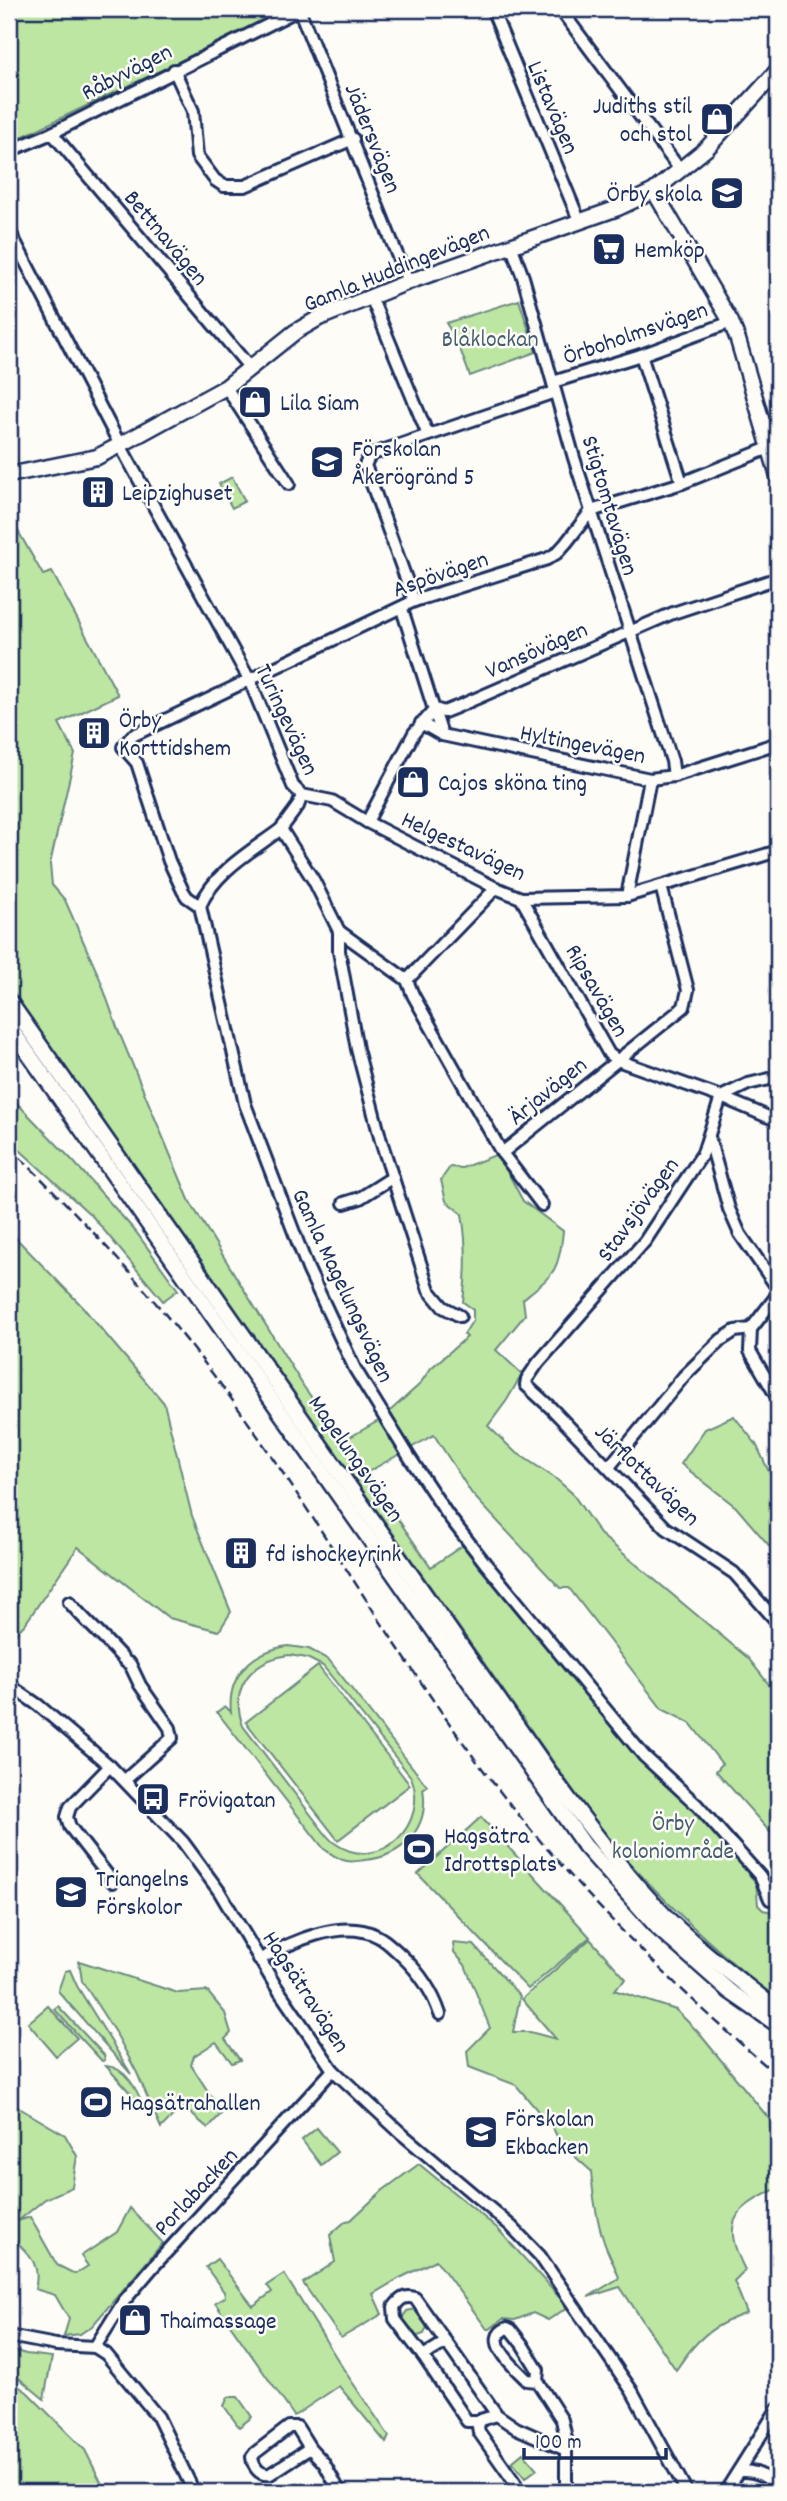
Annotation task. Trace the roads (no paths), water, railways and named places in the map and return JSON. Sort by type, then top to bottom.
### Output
[{"type":"main road","name":"Gamla Huddingevägen","points":[[9,475],[97,457],[226,387],[295,332],[319,317],[408,282],[618,208],[654,191],[707,148],[778,70]]},
{"type":"main road","points":[[654,191],[731,322],[778,476]]},
{"type":"main road","name":"Magelungsvägen","points":[[9,1001],[602,1844],[669,1919],[778,2010]]},
{"type":"main road","name":"Magelungsvägen","points":[[9,1026],[584,1846],[659,1930],[729,1991],[778,2025]]},
{"type":"street","name":"Råbyvägen","points":[[9,151],[52,133],[299,9]]},
{"type":"street","name":"Jädersvägen","points":[[299,9],[408,282]]},
{"type":"street","name":"Listavägen","points":[[492,9],[579,220]]},
{"type":"street","points":[[559,9],[681,171]]},
{"type":"street","points":[[174,70],[193,111],[197,156],[215,180],[224,186],[245,186],[353,139]]},
{"type":"street","name":"Bettnavägen","points":[[52,133],[250,368]]},
{"type":"street","name":"Turingevägen","points":[[9,230],[120,445],[250,681],[293,786],[302,795],[298,806],[281,829],[220,876],[205,893],[200,906]]},
{"type":"street","name":"Stigtomtavägen","points":[[511,245],[523,277],[591,511],[672,761],[674,776]]},
{"type":"street","points":[[371,297],[428,435]]},
{"type":"street","name":"Örboholmsvägen","points":[[415,601],[365,465],[370,455],[731,322]]},
{"type":"street","points":[[641,355],[682,483]]},
{"type":"street","points":[[226,387],[289,484]]},
{"type":"street","points":[[764,427],[778,421]]},
{"type":"street","points":[[591,511],[682,483],[769,448]]},
{"type":"street","name":"Aspövägen","points":[[123,747],[132,736],[415,601],[547,559],[566,543],[591,511]]},
{"type":"street","name":"Vansövägen","points":[[436,709],[444,712],[673,613],[778,578]]},
{"type":"street","points":[[402,609],[436,709],[442,735]]},
{"type":"street","points":[[367,822],[421,723],[436,709]]},
{"type":"street","name":"Hyltingevägen","points":[[421,723],[442,735],[650,779],[674,776],[778,743]]},
{"type":"street","name":"Gamla Magelungsvägen","points":[[123,747],[137,763],[169,861],[183,891],[200,906],[245,1104],[308,1269],[355,1369],[447,1514],[485,1563],[644,1756],[697,1805],[760,1876],[770,1899]]},
{"type":"street","points":[[627,896],[650,779]]},
{"type":"street","name":"Helgestavägen","points":[[302,795],[332,801],[367,822],[521,898],[627,896],[778,851]]},
{"type":"street","points":[[281,829],[314,881],[339,931],[339,951],[357,1049],[393,1177],[429,1290],[443,1307],[460,1316]]},
{"type":"street","name":"Ärjavägen","points":[[502,1153],[684,1007],[688,990],[661,886]]},
{"type":"street","points":[[407,980],[496,888]]},
{"type":"street","name":"Ripsavägen","points":[[521,898],[605,1048],[617,1060],[721,1097],[778,1121]]},
{"type":"street","points":[[339,931],[407,980],[502,1153],[542,1205]]},
{"type":"street","points":[[721,1097],[748,1084],[778,1077]]},
{"type":"street","name":"Stavsjövägen","points":[[527,1379],[645,1241],[703,1153],[721,1097]]},
{"type":"street","points":[[709,1136],[729,1209],[740,1234],[778,1291],[751,1329],[750,1351],[778,1399]]},
{"type":"street","points":[[344,1203],[360,1198],[393,1177]]},
{"type":"street","points":[[609,1467],[684,1376],[720,1340],[735,1331],[751,1329]]},
{"type":"street","name":"Järflottavägen","points":[[527,1379],[529,1390],[551,1408],[666,1528],[734,1573],[778,1623]]},
{"type":"street","points":[[69,1602],[130,1664],[140,1685],[170,1728],[172,1738],[125,1780]]},
{"type":"street","name":"Hagsätravägen","points":[[9,1685],[38,1705],[110,1766],[169,1826],[219,1891],[259,1960],[334,2070],[402,2134],[504,2220],[540,2256],[632,2391],[687,2492]]},
{"type":"street","points":[[110,1766],[70,1807],[67,1817],[70,1827],[113,1882]]},
{"type":"street","points":[[259,1960],[304,1938],[327,1932],[362,1930],[378,1936],[419,1972],[434,1996],[440,2014]]},
{"type":"street","name":"Porlabacken","points":[[95,2347],[124,2301],[152,2268],[334,2070]]},
{"type":"street","points":[[497,2415],[467,2421],[395,2319],[394,2307],[400,2299],[408,2296],[415,2298],[497,2415],[516,2428],[566,2450]]},
{"type":"street","points":[[537,2381],[527,2380],[502,2353],[497,2342],[500,2331],[507,2328],[511,2330],[523,2344],[538,2370],[537,2381],[562,2420],[565,2430],[566,2492]]},
{"type":"street","points":[[9,2336],[56,2345],[95,2347],[113,2361],[158,2417],[194,2492]]},
{"type":"street","points":[[423,2356],[446,2342]]},
{"type":"street","points":[[725,2492],[778,2408]]},
{"type":"street","points":[[477,2421],[479,2432],[514,2483]]},
{"type":"street","points":[[310,2448],[270,2474],[260,2473],[253,2462],[255,2452],[289,2427],[300,2429],[340,2492]]},
{"type":"street","points":[[739,2471],[749,2470],[765,2476],[778,2490]]},
{"type":"railway","points":[[9,1147],[125,1267],[205,1364],[264,1445],[459,1737],[526,1824],[629,1938],[778,2076]]},
{"type":"place","name":"Judiths stil och stol","points":[[717,119]]},
{"type":"place","name":"Örby skola","points":[[727,193]]},
{"type":"place","name":"Hemköp","points":[[609,249]]},
{"type":"place","name":"Lila Siam","points":[[255,402]]},
{"type":"place","name":"Förskolan Åkerögränd 5","points":[[327,462]]},
{"type":"place","name":"Leipzighuset","points":[[98,492]]},
{"type":"place","name":"Örby Korttidshem","points":[[94,733]]},
{"type":"place","name":"Cajos sköna ting","points":[[413,782]]},
{"type":"place","name":"fd ishockeyrink","points":[[241,1553]]},
{"type":"place","name":"Frövigatan","points":[[153,1799]]},
{"type":"place","name":"Hagsätra Idrottsplats","points":[[419,1849]]},
{"type":"place","name":"Triangelns Förskolor","points":[[71,1892]]},
{"type":"place","name":"Hagsätrahallen","points":[[96,2102]]},
{"type":"place","name":"Förskolan Ekbacken","points":[[481,2132]]},
{"type":"place","name":"Thaimassage","points":[[135,2320]]},
{"type":"park label","name":"Blåklockan","points":[[490,338]]},
{"type":"park label","name":"Örby koloniområde","points":[[673,1836]]}]
